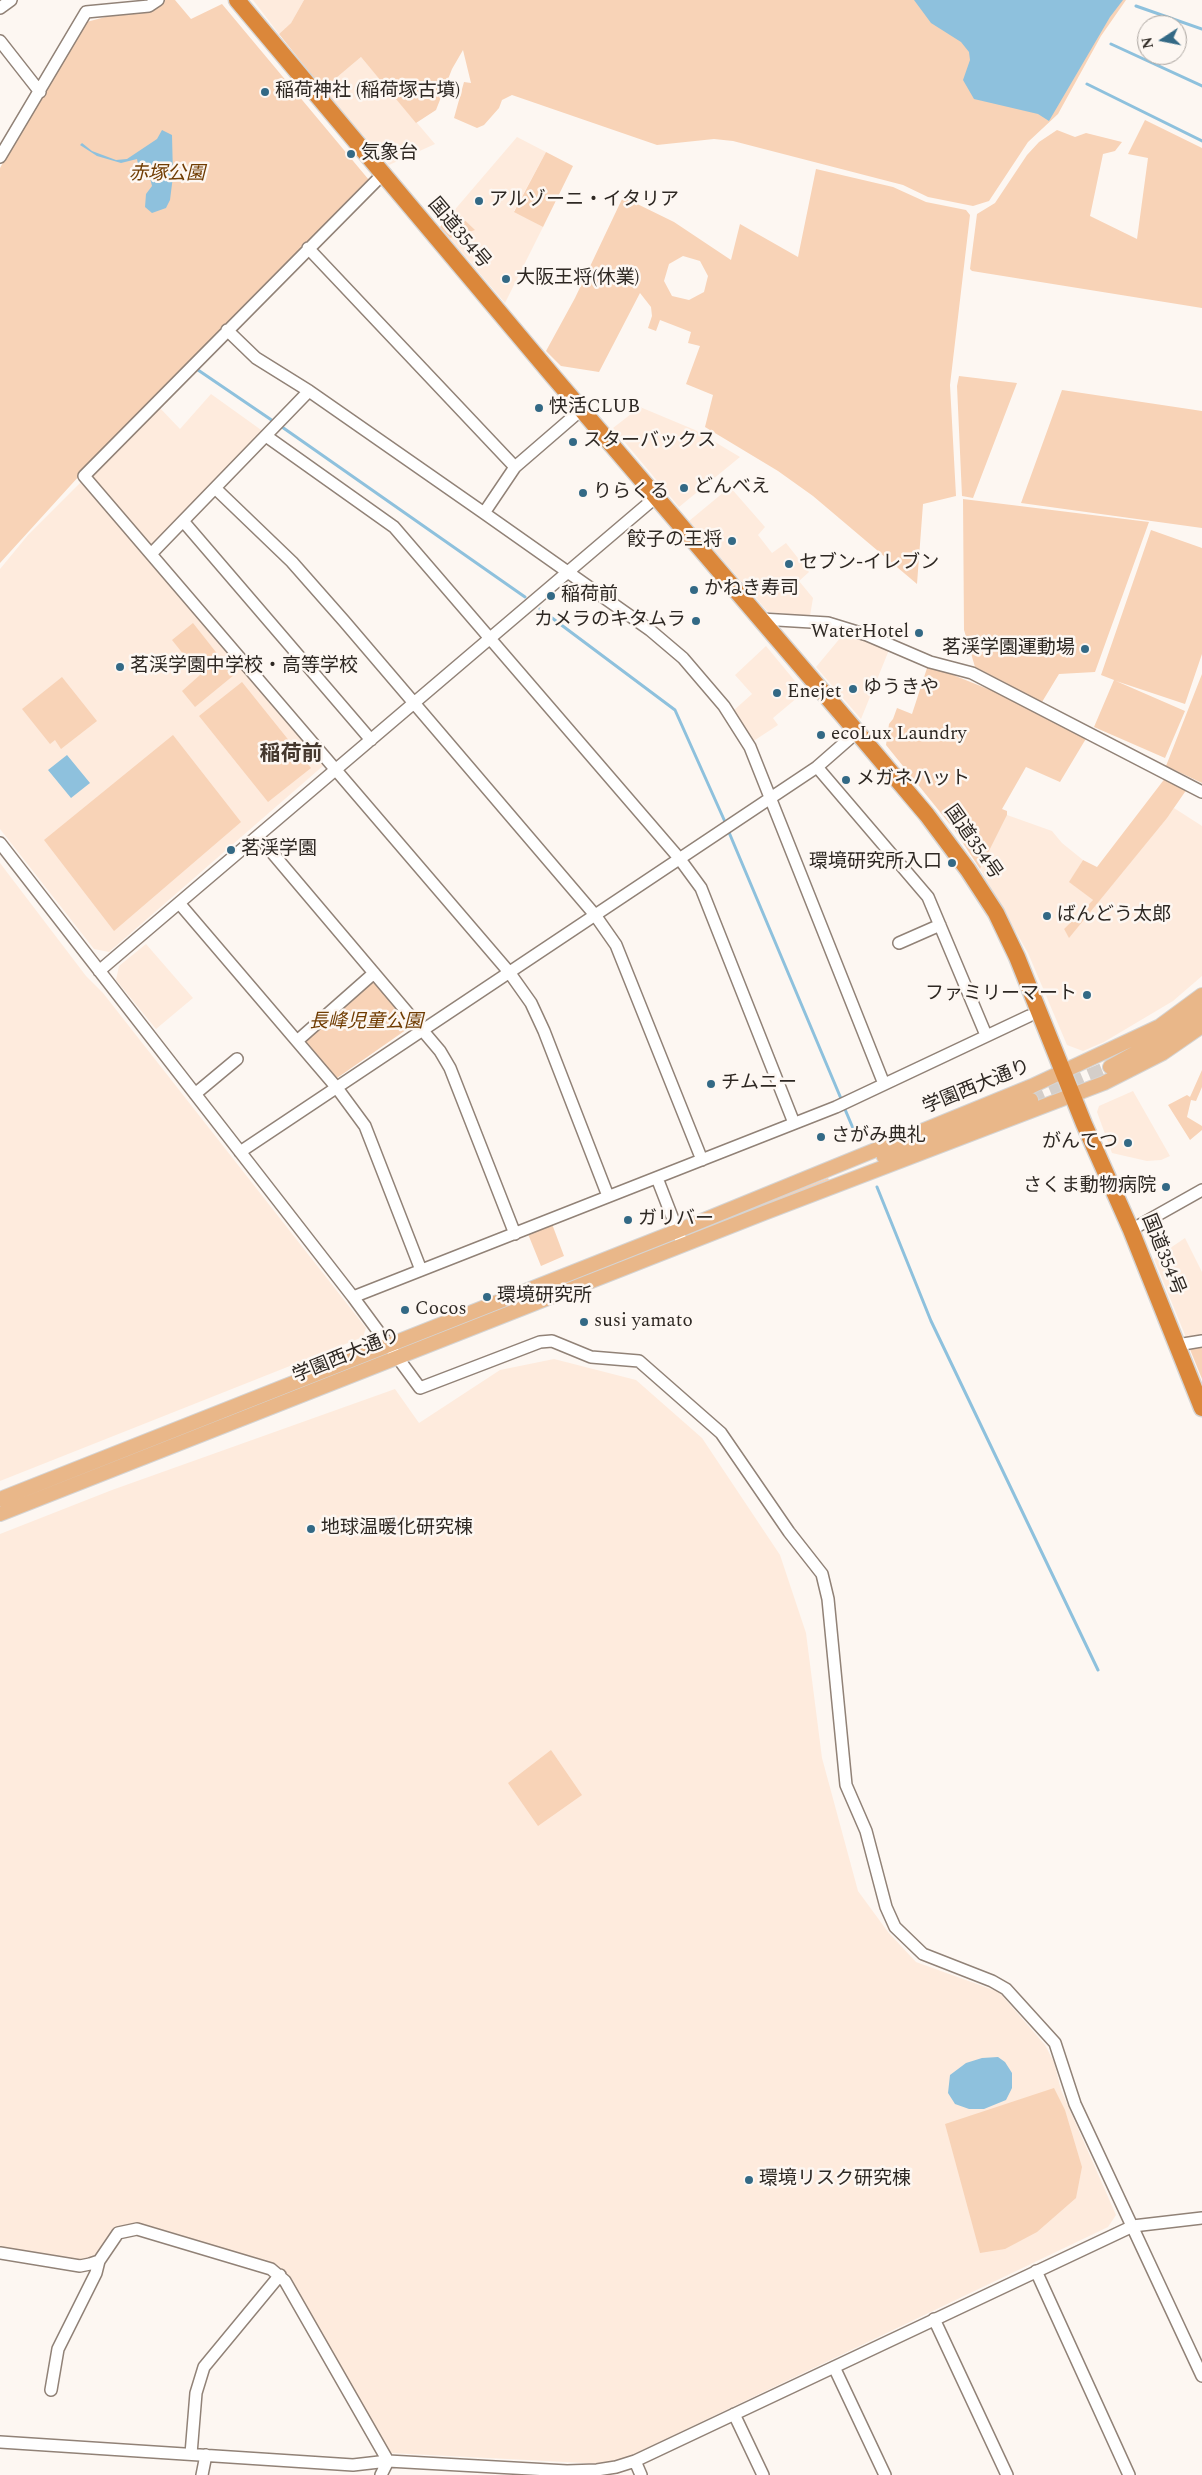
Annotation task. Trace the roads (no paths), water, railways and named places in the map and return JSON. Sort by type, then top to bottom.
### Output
[{"type":"highway","name":"国道354号","points":[[237,0],[382,175],[857,732],[952,847],[996,913],[1014,950],[1131,1230],[1202,1408]]},
{"type":"main road","name":"学園西大通り","points":[[0,1499],[758,1199],[1064,1072],[1160,1026],[1202,995]]},
{"type":"main road","points":[[1110,1067],[1170,1034],[1202,1011]]},
{"type":"main road","name":"学園西大通り","points":[[0,1514],[764,1213],[1104,1083],[1157,1057],[1202,1026]]},
{"type":"main road","name":"学園西大通り","points":[[758,1199],[772,1197],[872,1162],[1030,1100]]},
{"type":"main road","name":"学園西大通り","points":[[764,1213],[774,1206],[872,1162]]},
{"type":"street","points":[[0,8],[11,0]]},
{"type":"street","points":[[0,157],[86,12],[150,6],[158,0]]},
{"type":"street","points":[[0,41],[40,92]]},
{"type":"street","points":[[382,175],[84,476],[509,972],[531,1003],[544,1031],[608,1196]]},
{"type":"street","points":[[308,248],[515,467]]},
{"type":"street","points":[[227,330],[256,358],[309,391],[568,572],[650,630],[683,658],[742,731],[884,1084]]},
{"type":"street","points":[[151,554],[309,391]]},
{"type":"street","points":[[484,513],[515,467],[581,410]]},
{"type":"street","points":[[266,436],[394,527],[679,858],[701,888],[794,1123]]},
{"type":"street","points":[[215,488],[292,562],[595,915],[616,945],[629,971],[702,1160]]},
{"type":"street","points":[[99,971],[656,497]]},
{"type":"street","points":[[183,521],[371,740]]},
{"type":"street","points":[[761,619],[836,625],[930,662],[972,673],[1202,792]]},
{"type":"street","points":[[240,1152],[817,767],[857,732]]},
{"type":"street","points":[[817,767],[928,897],[986,1035]]},
{"type":"street","points":[[258,836],[440,1051],[450,1068],[515,1234]]},
{"type":"street","points":[[0,843],[353,1297],[420,1388],[540,1342],[552,1342],[591,1357],[639,1361],[721,1433],[789,1532],[822,1574],[828,1598],[846,1785],[866,1831],[886,1907],[895,1927],[923,1954],[992,1981],[1006,1989],[1055,2043],[1076,2104],[1202,2376]]},
{"type":"street","points":[[180,903],[337,1088],[365,1126],[421,1270]]},
{"type":"street","points":[[899,943],[940,925]]},
{"type":"street","points":[[297,1041],[374,973]]},
{"type":"street","points":[[353,1297],[836,1107],[1030,1016]]},
{"type":"street","points":[[195,1094],[237,1059]]},
{"type":"street","points":[[657,1178],[683,1245]]},
{"type":"street","points":[[1131,1230],[1202,1190]]},
{"type":"street","points":[[1177,1346],[1202,1341]]},
{"type":"street","points":[[0,2442],[353,2465],[388,2461],[577,2471],[597,2470],[635,2461],[1133,2226],[1202,2218]]},
{"type":"street","points":[[51,2390],[58,2350],[96,2273],[99,2261],[118,2233],[137,2229],[271,2269],[280,2275],[388,2461]]},
{"type":"street","points":[[0,2253],[80,2266],[99,2261]]},
{"type":"street","points":[[1036,2271],[1129,2475]]},
{"type":"street","points":[[190,2454],[196,2392],[204,2367],[280,2275]]},
{"type":"street","points":[[934,2319],[1007,2475]]},
{"type":"street","points":[[834,2367],[885,2475]]},
{"type":"street","points":[[734,2414],[763,2475]]},
{"type":"street","points":[[202,2475],[206,2455]]},
{"type":"street","points":[[381,2475],[388,2461]]},
{"type":"street","points":[[635,2461],[642,2475]]},
{"type":"water","points":[[914,0],[1123,0],[1110,17],[1049,121],[1038,114],[974,99],[963,80],[970,60],[969,52],[961,42],[931,23]]},
{"type":"water","points":[[162,130],[172,135],[173,176],[170,200],[166,208],[152,213],[145,207],[146,194],[152,186],[150,178],[140,175],[137,159],[121,163],[97,156],[80,145],[82,143],[92,151],[116,160],[127,159],[157,139]]},
{"type":"water","points":[[67,755],[90,783],[71,798],[48,770]]},
{"type":"water","points":[[998,2057],[1005,2062],[1012,2073],[1012,2088],[1006,2100],[984,2109],[969,2109],[955,2104],[948,2093],[950,2075],[966,2063],[982,2058]]},
{"type":"waterway","points":[[1136,6],[1202,29]]},
{"type":"waterway","points":[[1111,44],[1202,86]]},
{"type":"waterway","points":[[1087,84],[1202,141]]},
{"type":"waterway","points":[[198,370],[273,421]]},
{"type":"waterway","points":[[282,427],[525,597]]},
{"type":"waterway","points":[[540,609],[675,710],[726,824]]},
{"type":"waterway","points":[[728,830],[842,1101]]},
{"type":"waterway","points":[[844,1107],[858,1140]]},
{"type":"waterway","points":[[877,1187],[931,1321],[1098,1670]]},
{"type":"tunnel","points":[[1031,1100],[1110,1067]]},
{"type":"place","name":"稲荷神社 (稲荷塚古墳)","points":[[265,92]]},
{"type":"place","name":"気象台","points":[[351,154]]},
{"type":"place","name":"アルゾーニ・イタリア","points":[[479,201]]},
{"type":"place","name":"大阪王将(休業)","points":[[506,279]]},
{"type":"place","name":"快活CLUB","points":[[539,408]]},
{"type":"place","name":"スターバックス","points":[[573,442]]},
{"type":"place","name":"どんべえ","points":[[684,488]]},
{"type":"place","name":"りらくる","points":[[583,493]]},
{"type":"place","name":"餃子の王将","points":[[732,541]]},
{"type":"place","name":"セブン-イレブン","points":[[789,564]]},
{"type":"place","name":"かねき寿司","points":[[694,590]]},
{"type":"place","name":"稲荷前","points":[[551,596]]},
{"type":"place","name":"カメラのキタムラ","points":[[696,621]]},
{"type":"place","name":"WaterHotel","points":[[919,633]]},
{"type":"place","name":"茗渓学園運動場","points":[[1085,649]]},
{"type":"place","name":"茗渓学園中学校・高等学校","points":[[120,667]]},
{"type":"place","name":"ゆうきや","points":[[853,689]]},
{"type":"place","name":"Enejet","points":[[777,693]]},
{"type":"place","name":"ecoLux Laundry","points":[[821,735]]},
{"type":"place","name":"メガネハット","points":[[846,780]]},
{"type":"place","name":"茗渓学園","points":[[231,850]]},
{"type":"place","name":"環境研究所入口","points":[[952,863]]},
{"type":"place","name":"ばんどう太郎","points":[[1047,916]]},
{"type":"place","name":"ファミリーマート","points":[[1087,995]]},
{"type":"place","name":"チムニー","points":[[711,1084]]},
{"type":"place","name":"さがみ典礼","points":[[821,1137]]},
{"type":"place","name":"がんてつ","points":[[1128,1143]]},
{"type":"place","name":"さくま動物病院","points":[[1166,1187]]},
{"type":"place","name":"ガリバー","points":[[628,1220]]},
{"type":"place","name":"環境研究所","points":[[487,1297]]},
{"type":"place","name":"Cocos","points":[[405,1310]]},
{"type":"place","name":"susi yamato","points":[[584,1322]]},
{"type":"place","name":"地球温暖化研究棟","points":[[311,1529]]},
{"type":"place","name":"環境リスク研究棟","points":[[749,2180]]},
{"type":"district","name":"稲荷前","points":[[291,756]]},
{"type":"park label","name":"赤塚公園","points":[[167,175]]},
{"type":"park label","name":"長峰児童公園","points":[[366,1023]]}]
